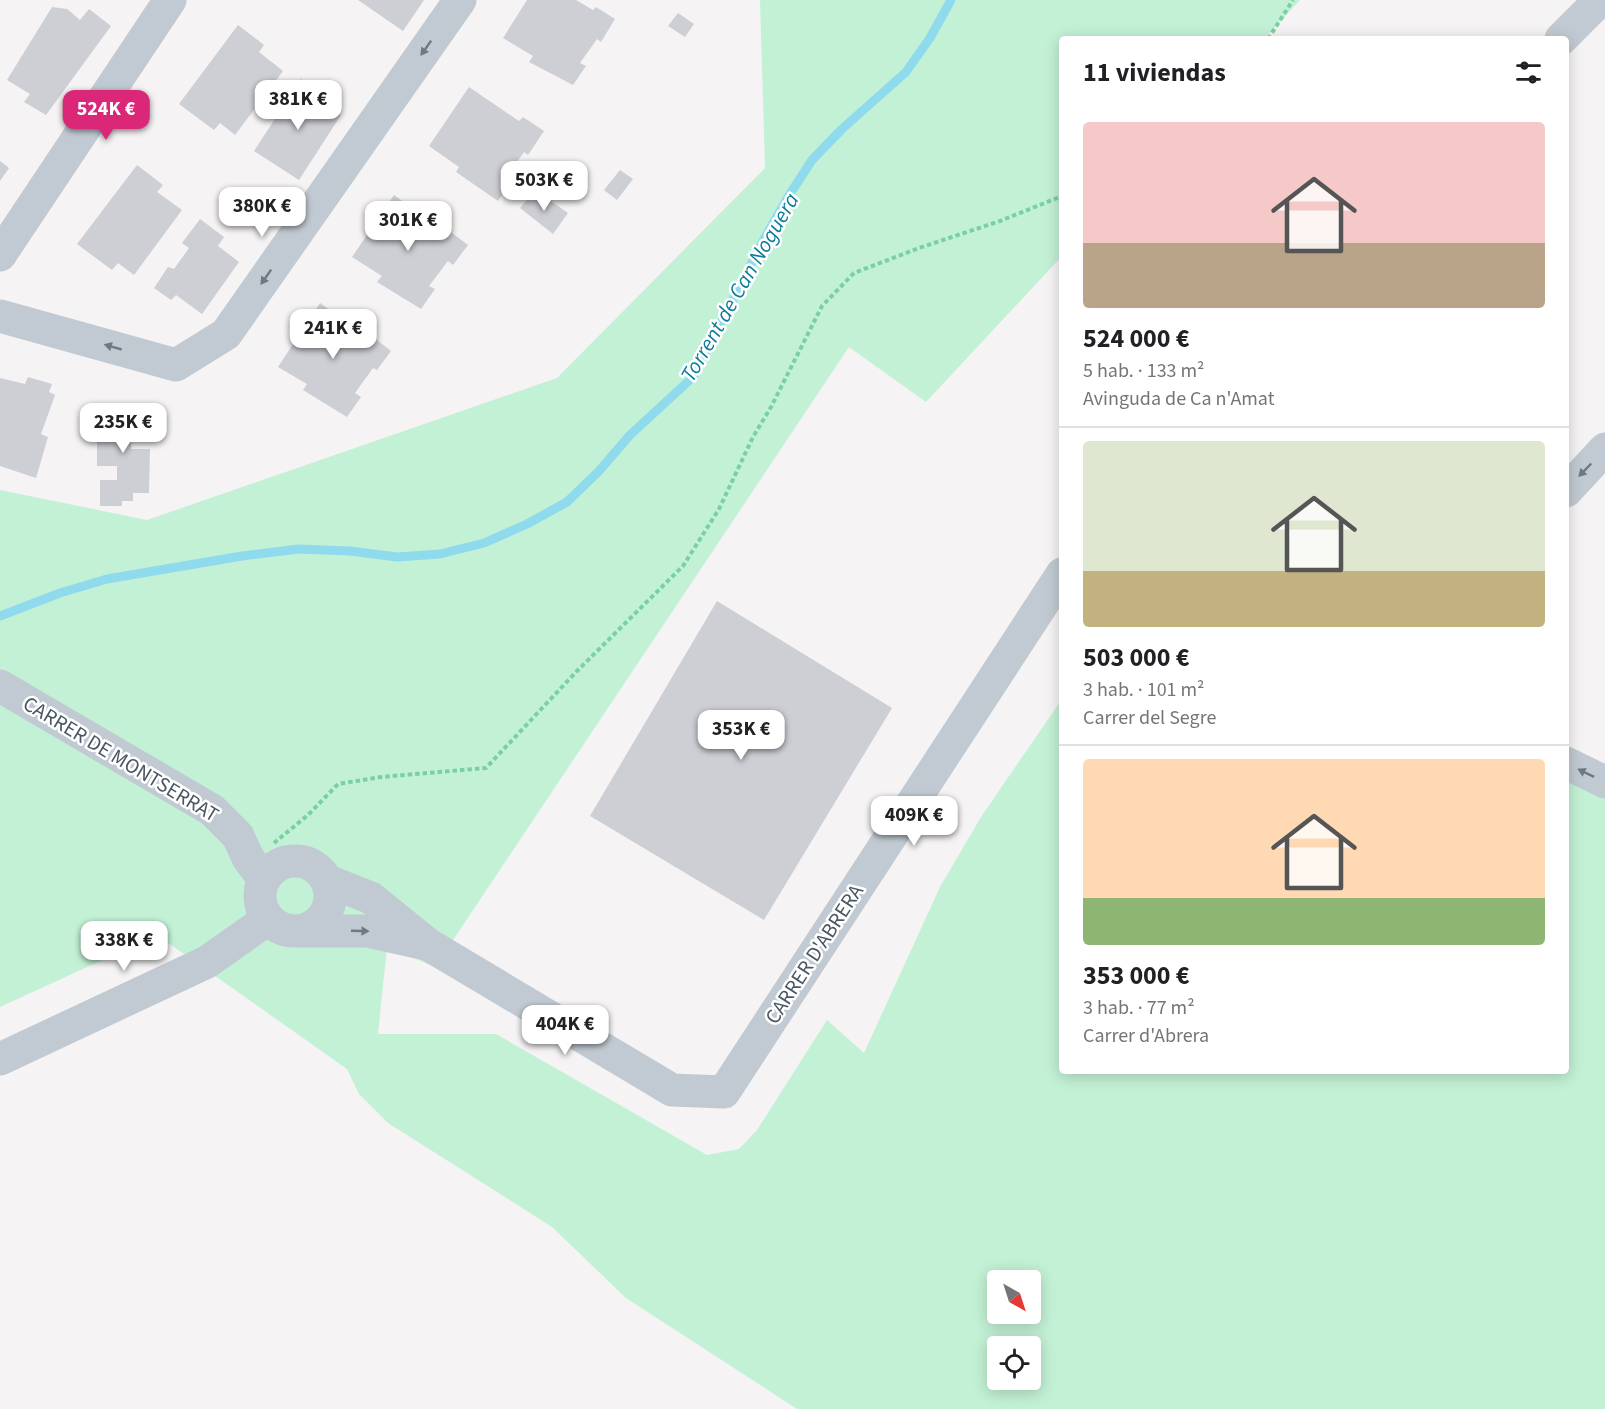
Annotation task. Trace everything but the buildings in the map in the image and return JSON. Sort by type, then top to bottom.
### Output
[{"type":"street","points":[[0,255],[170,0]]},
{"type":"street","points":[[0,316],[176,365],[226,334],[460,0]]},
{"type":"street","points":[[1564,36],[1600,0]]},
{"type":"street","points":[[1569,488],[1605,449]]},
{"type":"street","name":"CARRER D'ABRERA","points":[[429,945],[672,1090],[724,1092],[1059,579]]},
{"type":"street","name":"CARRER DE MONTSERRAT","points":[[0,686],[212,810],[262,856]]},
{"type":"street","points":[[1569,765],[1605,782]]},
{"type":"street","points":[[301,931],[320,921],[326,912],[330,902],[328,881],[313,865],[303,861],[262,856],[260,887],[262,909],[275,925],[283,929],[301,931],[367,931],[429,945]]},
{"type":"street","points":[[328,881],[371,898],[429,945]]},
{"type":"street","points":[[0,1059],[207,962],[268,918]]},
{"type":"path","points":[[1270,36],[1293,0]]},
{"type":"path","points":[[262,856],[308,815],[338,784],[381,777],[486,768],[576,672],[683,566],[719,509],[753,437],[771,407],[822,306],[855,273],[1059,197]]},
{"type":"green space","points":[[760,0],[1300,0],[1267,36],[1059,36],[1059,259],[926,402],[849,347],[435,967],[387,947],[378,1034],[496,1034],[707,1155],[739,1149],[757,1130],[827,1020],[864,1053],[940,887],[981,817],[1059,703],[1059,1074],[1569,1074],[1569,778],[1605,795],[1605,1409],[797,1409],[626,1298],[552,1227],[388,1123],[359,1094],[347,1069],[157,935],[0,1007],[0,490],[147,520],[557,378],[765,168]]},
{"type":"waterway","name":"Torrent de Can Noguera","points":[[0,616],[60,593],[107,579],[242,556],[299,549],[350,551],[397,557],[440,554],[484,543],[527,524],[567,502],[599,471],[630,435],[693,377],[763,241],[812,160],[842,129],[906,72],[930,38],[951,0]]}]
